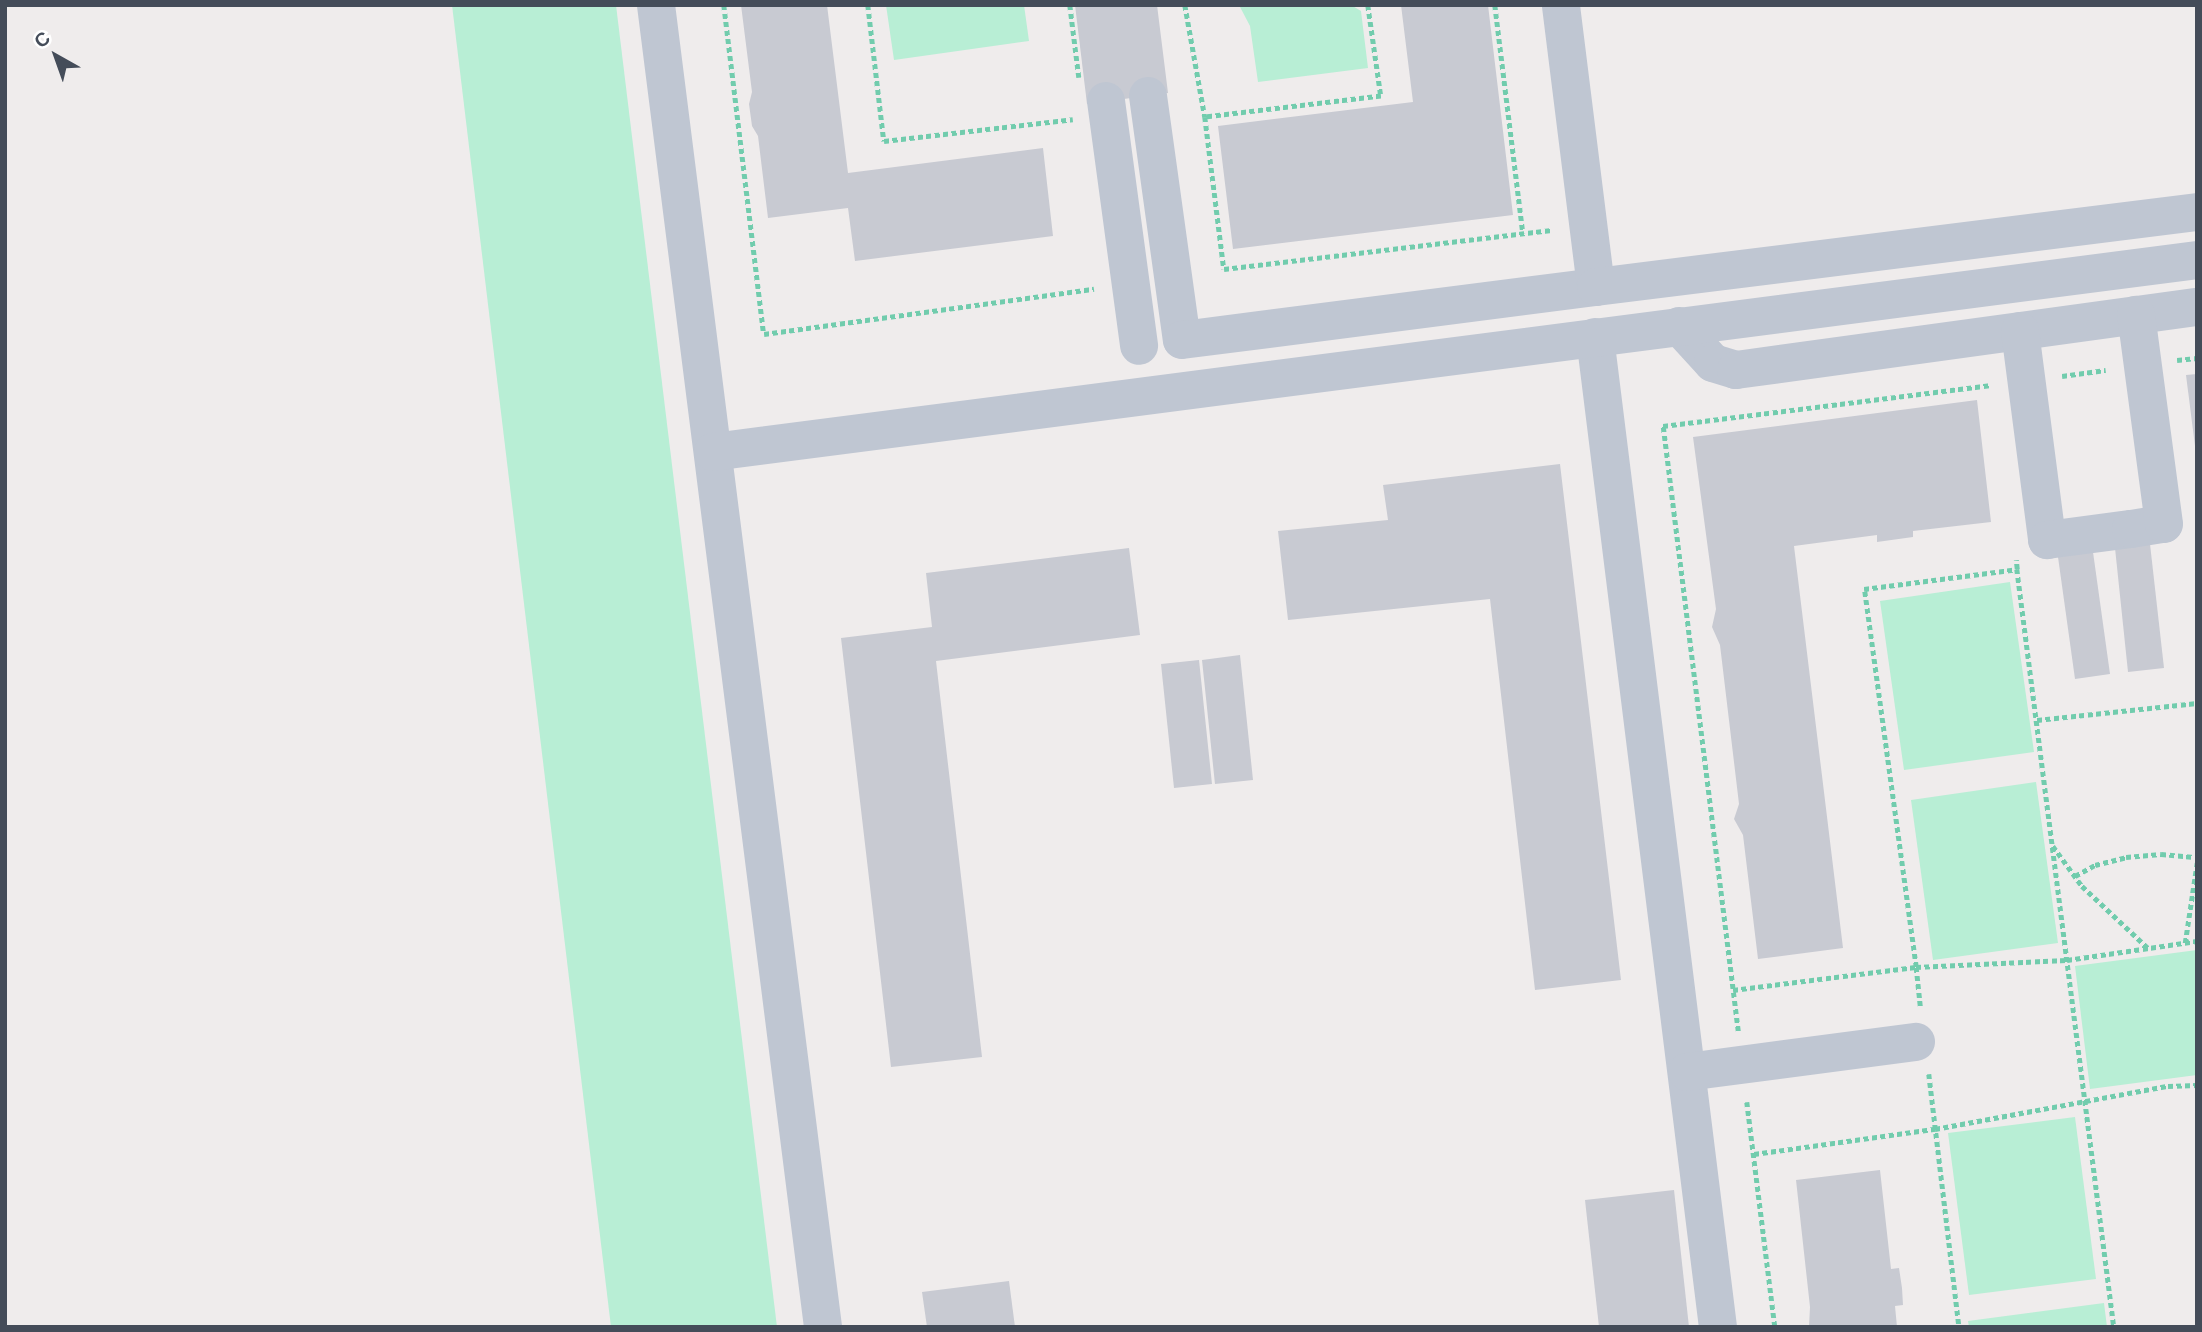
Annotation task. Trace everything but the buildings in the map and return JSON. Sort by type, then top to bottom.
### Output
[{"type":"lane","points":[[656,5],[823,1327]]},
{"type":"lane","points":[[1561,5],[1596,287]]},
{"type":"lane","points":[[1149,96],[1182,340],[2197,212]]},
{"type":"lane","points":[[1089,100],[1139,346]]},
{"type":"lane","points":[[713,452],[2197,260]]},
{"type":"lane","points":[[1679,326],[1713,363],[1735,370],[2197,307]]},
{"type":"lane","points":[[2020,331],[2011,389],[2048,540],[2073,546],[2132,537],[2164,524],[2136,315]]},
{"type":"lane","points":[[1595,337],[1718,1327]]},
{"type":"lane","points":[[1687,1072],[1921,1037]]},
{"type":"path","points":[[724,5],[764,334],[1106,287]]},
{"type":"path","points":[[868,5],[884,141],[1089,100],[1070,5]]},
{"type":"path","points":[[1185,5],[1205,117],[1224,269],[1552,230]]},
{"type":"path","points":[[1495,5],[1523,233]]},
{"type":"path","points":[[1205,117],[1381,96],[1368,6]]},
{"type":"path","points":[[1775,1327],[1663,426],[1994,385],[2011,389],[2197,358]]},
{"type":"path","points":[[2015,555],[2114,1327]]},
{"type":"path","points":[[1959,1327],[1921,1037],[1916,967],[1864,589],[2017,569]]},
{"type":"path","points":[[2036,720],[2197,703]]},
{"type":"path","points":[[2052,845],[2075,876],[2112,917],[2149,949]]},
{"type":"path","points":[[2075,876],[2095,865],[2126,857],[2161,854],[2197,860],[2185,943]]},
{"type":"path","points":[[1733,990],[1916,967],[2067,960],[2197,941]]},
{"type":"path","points":[[1754,1154],[1935,1129],[2168,1086],[2197,1085]]},
{"type":"green space","points":[[452,5],[616,5],[777,1327],[611,1327]]},
{"type":"green space","points":[[886,5],[1024,5],[1029,41],[894,60]]},
{"type":"green space","points":[[1239,5],[1351,5],[1361,11],[1368,68],[1258,82],[1250,26]]},
{"type":"green space","points":[[2010,582],[2034,752],[1904,770],[1880,601]]},
{"type":"green space","points":[[2036,782],[2058,943],[1933,960],[1911,800]]},
{"type":"green space","points":[[2197,950],[2197,1075],[2090,1089],[2075,966]]},
{"type":"green space","points":[[2075,1117],[2096,1279],[1969,1295],[1948,1133]]},
{"type":"green space","points":[[2104,1303],[2107,1327],[1969,1327],[1968,1321]]}]
